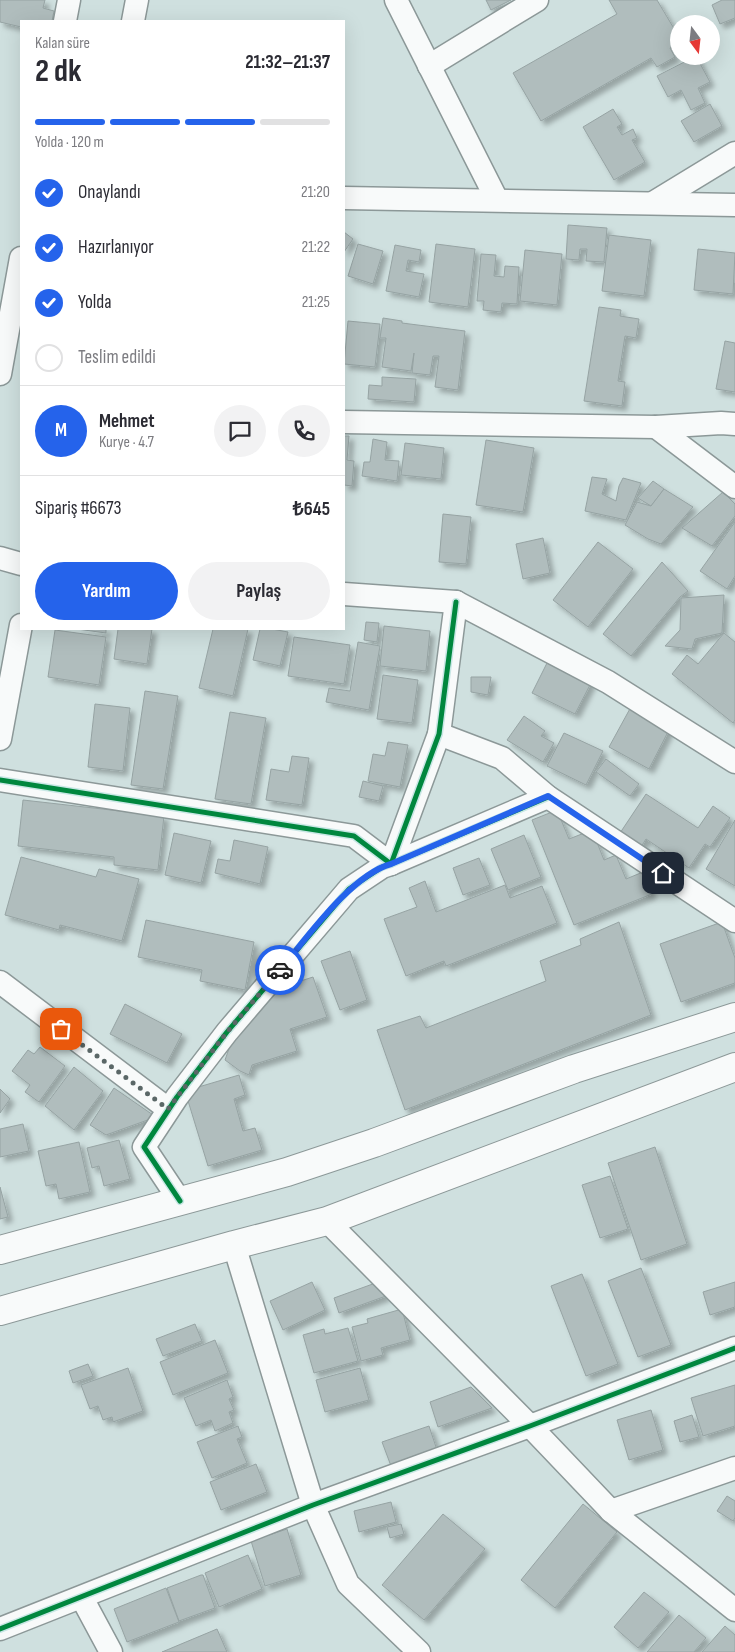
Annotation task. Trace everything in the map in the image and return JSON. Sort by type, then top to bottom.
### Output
[{"type":"main road","points":[[0,1250],[287,1172],[374,1143],[574,1069],[735,1017]]},
{"type":"main road","points":[[0,1311],[234,1245],[327,1221],[735,1067]]},
{"type":"street","points":[[65,20],[68,0]]},
{"type":"street","points":[[134,20],[137,0]]},
{"type":"street","points":[[396,0],[497,200]]},
{"type":"street","points":[[429,66],[537,0]]},
{"type":"street","points":[[653,203],[735,153]]},
{"type":"street","points":[[345,198],[735,205]]},
{"type":"street","points":[[0,374],[20,263]]},
{"type":"street","points":[[345,422],[656,427],[721,423],[735,424]]},
{"type":"street","points":[[656,427],[735,487]]},
{"type":"street","points":[[0,558],[20,564]]},
{"type":"street","points":[[345,594],[456,602],[608,682],[735,762]]},
{"type":"street","points":[[391,864],[439,734],[456,602]]},
{"type":"street","points":[[0,739],[20,630]]},
{"type":"street","points":[[439,734],[502,758],[548,796],[735,921]]},
{"type":"street","points":[[0,780],[354,836],[391,864]]},
{"type":"street","points":[[180,1201],[144,1147],[168,1109],[227,1032],[349,890],[382,867],[548,796]]},
{"type":"street","points":[[0,982],[168,1109]]},
{"type":"street","points":[[327,1221],[530,1426],[611,1511],[735,1610]]},
{"type":"street","points":[[234,1245],[313,1506],[348,1584],[420,1652]]},
{"type":"street","points":[[0,1629],[313,1506],[735,1348]]},
{"type":"street","points":[[611,1511],[735,1468]]},
{"type":"street","points":[[82,1598],[111,1652]]},
{"type":"building","points":[[0,0],[45,0],[43,8],[54,11],[52,20],[20,20],[20,27],[0,22]]},
{"type":"building","points":[[486,0],[511,0],[491,10]]},
{"type":"building","points":[[609,0],[657,0],[670,22],[670,60],[657,67],[651,58],[541,121],[513,73],[617,14]]},
{"type":"building","points":[[722,0],[735,0],[735,18],[720,24],[720,15],[716,15],[712,5]]},
{"type":"building","points":[[678,65],[701,65],[710,82],[698,88],[705,103],[691,110],[681,90],[668,97],[657,76]]},
{"type":"building","points":[[710,104],[722,126],[694,142],[681,121]]},
{"type":"building","points":[[613,109],[622,124],[617,127],[622,135],[633,129],[637,138],[632,140],[645,162],[614,180],[583,127]]},
{"type":"building","points":[[568,225],[607,228],[604,262],[586,261],[587,249],[580,249],[579,260],[566,259]]},
{"type":"building","points":[[345,233],[353,239],[345,251]]},
{"type":"building","points":[[609,235],[651,240],[644,296],[602,291]]},
{"type":"building","points":[[358,244],[383,251],[373,284],[348,276]]},
{"type":"building","points":[[436,244],[475,249],[468,307],[429,302]]},
{"type":"building","points":[[395,245],[421,250],[419,262],[408,260],[406,271],[424,274],[419,297],[386,291]]},
{"type":"building","points":[[698,249],[735,253],[733,294],[694,290]]},
{"type":"building","points":[[525,250],[562,254],[557,305],[520,301]]},
{"type":"building","points":[[481,254],[496,255],[494,276],[504,277],[505,266],[519,267],[517,304],[502,303],[501,312],[483,310],[484,301],[477,301]]},
{"type":"building","points":[[599,307],[621,310],[620,316],[639,319],[636,338],[625,336],[618,381],[625,382],[622,406],[584,401]]},
{"type":"building","points":[[383,318],[402,321],[402,323],[465,331],[458,390],[435,387],[439,356],[433,356],[430,375],[412,373],[414,353],[411,371],[382,367],[386,338],[380,338]]},
{"type":"building","points":[[348,321],[380,324],[375,367],[345,364]]},
{"type":"building","points":[[725,341],[735,343],[735,392],[716,389]]},
{"type":"building","points":[[382,377],[416,379],[414,402],[368,399],[369,385],[382,386]]},
{"type":"building","points":[[345,436],[349,436],[347,460],[354,461],[352,486],[345,485]]},
{"type":"building","points":[[373,439],[387,442],[385,460],[399,461],[397,481],[362,476],[364,462],[370,462]]},
{"type":"building","points":[[486,440],[534,448],[523,512],[476,505]]},
{"type":"building","points":[[405,443],[444,448],[441,479],[401,475]]},
{"type":"building","points":[[592,477],[607,479],[602,494],[616,501],[623,478],[641,483],[626,520],[585,511]]},
{"type":"building","points":[[653,481],[664,489],[651,506],[638,498]]},
{"type":"building","points":[[664,489],[693,507],[661,544],[648,539],[625,525],[637,502],[651,506]]},
{"type":"building","points":[[723,492],[735,504],[735,516],[712,546],[682,528]]},
{"type":"building","points":[[443,514],[471,517],[466,564],[439,562]]},
{"type":"building","points":[[735,522],[735,576],[727,589],[700,571]]},
{"type":"building","points":[[543,538],[550,573],[523,579],[516,544]]},
{"type":"building","points":[[598,542],[633,569],[588,627],[553,600]]},
{"type":"building","points":[[662,562],[688,591],[680,597],[631,656],[603,634]]},
{"type":"building","points":[[724,595],[722,633],[695,639],[692,649],[665,646],[680,630],[681,598]]},
{"type":"building","points":[[366,622],[379,623],[377,642],[364,640]]},
{"type":"building","points":[[384,626],[430,631],[426,671],[380,666]]},
{"type":"building","points":[[55,630],[106,637],[99,685],[48,677]]},
{"type":"building","points":[[84,630],[106,630],[106,633]]},
{"type":"building","points":[[118,630],[152,630],[147,664],[114,659]]},
{"type":"building","points":[[213,630],[248,630],[233,696],[199,688]]},
{"type":"building","points":[[260,630],[288,632],[280,666],[253,660]]},
{"type":"building","points":[[724,633],[735,642],[735,720],[733,723],[672,674],[687,655],[698,664]]},
{"type":"building","points":[[294,637],[350,645],[344,684],[288,676]]},
{"type":"building","points":[[358,642],[380,646],[369,710],[326,702],[329,688],[350,691]]},
{"type":"building","points":[[549,659],[592,681],[575,714],[532,693]]},
{"type":"building","points":[[383,675],[418,680],[412,723],[377,719]]},
{"type":"building","points":[[471,677],[491,677],[488,695],[471,692]]},
{"type":"building","points":[[145,691],[178,696],[163,789],[131,785]]},
{"type":"building","points":[[95,704],[130,708],[123,771],[88,767]]},
{"type":"building","points":[[632,705],[670,728],[649,769],[609,747]]},
{"type":"building","points":[[230,712],[266,718],[251,804],[215,799]]},
{"type":"building","points":[[524,716],[545,731],[541,736],[554,743],[543,762],[507,740]]},
{"type":"building","points":[[564,733],[603,751],[586,785],[547,766]]},
{"type":"building","points":[[388,742],[408,745],[400,787],[368,781],[373,754],[385,756]]},
{"type":"building","points":[[292,756],[309,758],[302,805],[266,800],[271,769],[289,772]]},
{"type":"building","points":[[606,759],[639,784],[630,796],[596,772]]},
{"type":"building","points":[[363,781],[383,786],[379,801],[359,797]]},
{"type":"building","points":[[646,794],[698,828],[713,806],[730,818],[710,847],[705,844],[689,868],[646,839],[641,847],[620,833]]},
{"type":"building","points":[[23,800],[164,816],[158,870],[114,865],[114,857],[18,846]]},
{"type":"building","points":[[557,810],[569,839],[592,830],[604,860],[616,855],[626,879],[643,872],[652,894],[574,925],[532,820]]},
{"type":"building","points":[[735,820],[735,886],[706,869]]},
{"type":"building","points":[[174,833],[211,841],[201,883],[165,875]]},
{"type":"building","points":[[524,835],[541,877],[508,890],[491,849]]},
{"type":"building","points":[[234,840],[268,847],[260,884],[215,873],[218,859],[230,861]]},
{"type":"building","points":[[21,857],[96,877],[99,869],[139,879],[122,941],[60,925],[59,930],[5,915]]},
{"type":"building","points":[[479,858],[490,885],[463,895],[453,868]]},
{"type":"building","points":[[425,881],[436,912],[505,885],[510,898],[542,886],[557,923],[446,966],[444,961],[406,976],[384,919],[417,907],[409,888]]},
{"type":"building","points":[[146,920],[254,942],[245,990],[200,981],[202,970],[138,957]]},
{"type":"building","points":[[619,922],[651,1015],[405,1110],[377,1030],[420,1016],[426,1028],[546,981],[540,961],[581,945],[580,939]]},
{"type":"building","points":[[722,922],[735,958],[735,983],[681,1002],[660,944]]},
{"type":"building","points":[[350,951],[367,1000],[340,1010],[321,961]]},
{"type":"building","points":[[313,977],[327,1017],[290,1029],[297,1051],[252,1065],[249,1075],[225,1060],[231,1043],[282,987]]},
{"type":"building","points":[[125,1004],[182,1034],[167,1063],[110,1034]]},
{"type":"building","points":[[40,1047],[65,1066],[39,1102],[25,1092],[30,1085],[12,1071],[28,1050],[34,1054]]},
{"type":"building","points":[[74,1067],[103,1091],[74,1130],[45,1106]]},
{"type":"building","points":[[239,1075],[245,1095],[234,1099],[243,1131],[255,1128],[262,1150],[208,1166],[185,1091]]},
{"type":"building","points":[[114,1088],[156,1117],[106,1135],[90,1125]]},
{"type":"building","points":[[0,1089],[10,1099],[0,1113]]},
{"type":"building","points":[[23,1124],[29,1151],[0,1157],[0,1129]]},
{"type":"building","points":[[119,1140],[130,1179],[104,1186],[99,1166],[92,1168],[87,1148]]},
{"type":"building","points":[[79,1142],[90,1192],[59,1199],[56,1184],[46,1186],[38,1151]]},
{"type":"building","points":[[655,1147],[687,1244],[641,1260],[608,1163]]},
{"type":"building","points":[[610,1176],[628,1229],[600,1238],[582,1185]]},
{"type":"building","points":[[0,1187],[8,1217],[0,1219]]},
{"type":"building","points":[[641,1268],[671,1345],[638,1357],[608,1281]]},
{"type":"building","points":[[582,1274],[618,1364],[586,1376],[551,1286]]},
{"type":"building","points":[[381,1281],[386,1296],[339,1313],[334,1298]]},
{"type":"building","points":[[312,1282],[325,1310],[283,1330],[270,1301]]},
{"type":"building","points":[[735,1282],[735,1307],[710,1315],[703,1292]]},
{"type":"building","points":[[402,1309],[410,1340],[381,1348],[383,1355],[361,1361],[352,1327],[368,1323],[367,1319]]},
{"type":"building","points":[[195,1324],[202,1341],[163,1356],[156,1339]]},
{"type":"building","points":[[348,1328],[358,1361],[314,1373],[303,1335],[324,1329],[325,1334]]},
{"type":"building","points":[[215,1340],[228,1373],[173,1395],[160,1362]]},
{"type":"building","points":[[88,1364],[93,1376],[73,1383],[69,1371]]},
{"type":"building","points":[[128,1368],[143,1411],[113,1422],[112,1417],[103,1420],[98,1406],[90,1409],[81,1385]]},
{"type":"building","points":[[360,1368],[369,1400],[325,1412],[316,1380]]},
{"type":"building","points":[[227,1380],[233,1397],[229,1399],[234,1410],[229,1412],[233,1423],[215,1431],[211,1420],[196,1426],[184,1398]]},
{"type":"building","points":[[735,1385],[735,1426],[703,1436],[691,1398]]},
{"type":"building","points":[[471,1387],[492,1408],[438,1427],[430,1402]]},
{"type":"building","points":[[651,1410],[663,1450],[629,1460],[617,1420]]},
{"type":"building","points":[[692,1415],[699,1437],[680,1442],[674,1421]]},
{"type":"building","points":[[238,1426],[242,1437],[237,1439],[247,1463],[212,1478],[197,1442]]},
{"type":"building","points":[[429,1426],[437,1450],[391,1466],[382,1442]]},
{"type":"building","points":[[256,1464],[267,1492],[221,1510],[210,1482]]},
{"type":"building","points":[[727,1496],[735,1501],[735,1518],[733,1521],[717,1511]]},
{"type":"building","points":[[391,1502],[396,1522],[359,1532],[354,1511]]},
{"type":"building","points":[[583,1504],[617,1532],[555,1608],[521,1580]]},
{"type":"building","points":[[443,1514],[485,1549],[424,1620],[382,1585]]},
{"type":"building","points":[[401,1524],[404,1534],[390,1538],[387,1527]]},
{"type":"building","points":[[287,1529],[301,1575],[265,1586],[251,1541]]},
{"type":"building","points":[[248,1555],[262,1589],[219,1607],[205,1573]]},
{"type":"building","points":[[203,1575],[215,1608],[179,1621],[167,1588]]},
{"type":"building","points":[[166,1588],[179,1622],[127,1642],[114,1609]]},
{"type":"building","points":[[644,1592],[669,1612],[638,1648],[614,1627]]},
{"type":"building","points":[[679,1615],[706,1638],[694,1652],[647,1652]]},
{"type":"building","points":[[725,1626],[735,1635],[735,1652],[702,1652]]},
{"type":"building","points":[[217,1629],[227,1652],[162,1652]]},
{"type":"cycle path","points":[[0,780],[354,836],[391,864],[439,734],[456,602]]},
{"type":"cycle path","points":[[180,1201],[144,1147],[177,1097],[227,1032],[349,889],[382,867],[548,797]]},
{"type":"cycle path","points":[[0,1629],[313,1505],[530,1426],[735,1348]]},
{"type":"way so far","points":[[61,1029],[168,1109],[227,1032],[280,970]]},
{"type":"route","points":[[280,970],[349,890],[382,867],[548,796],[663,873]]}]
